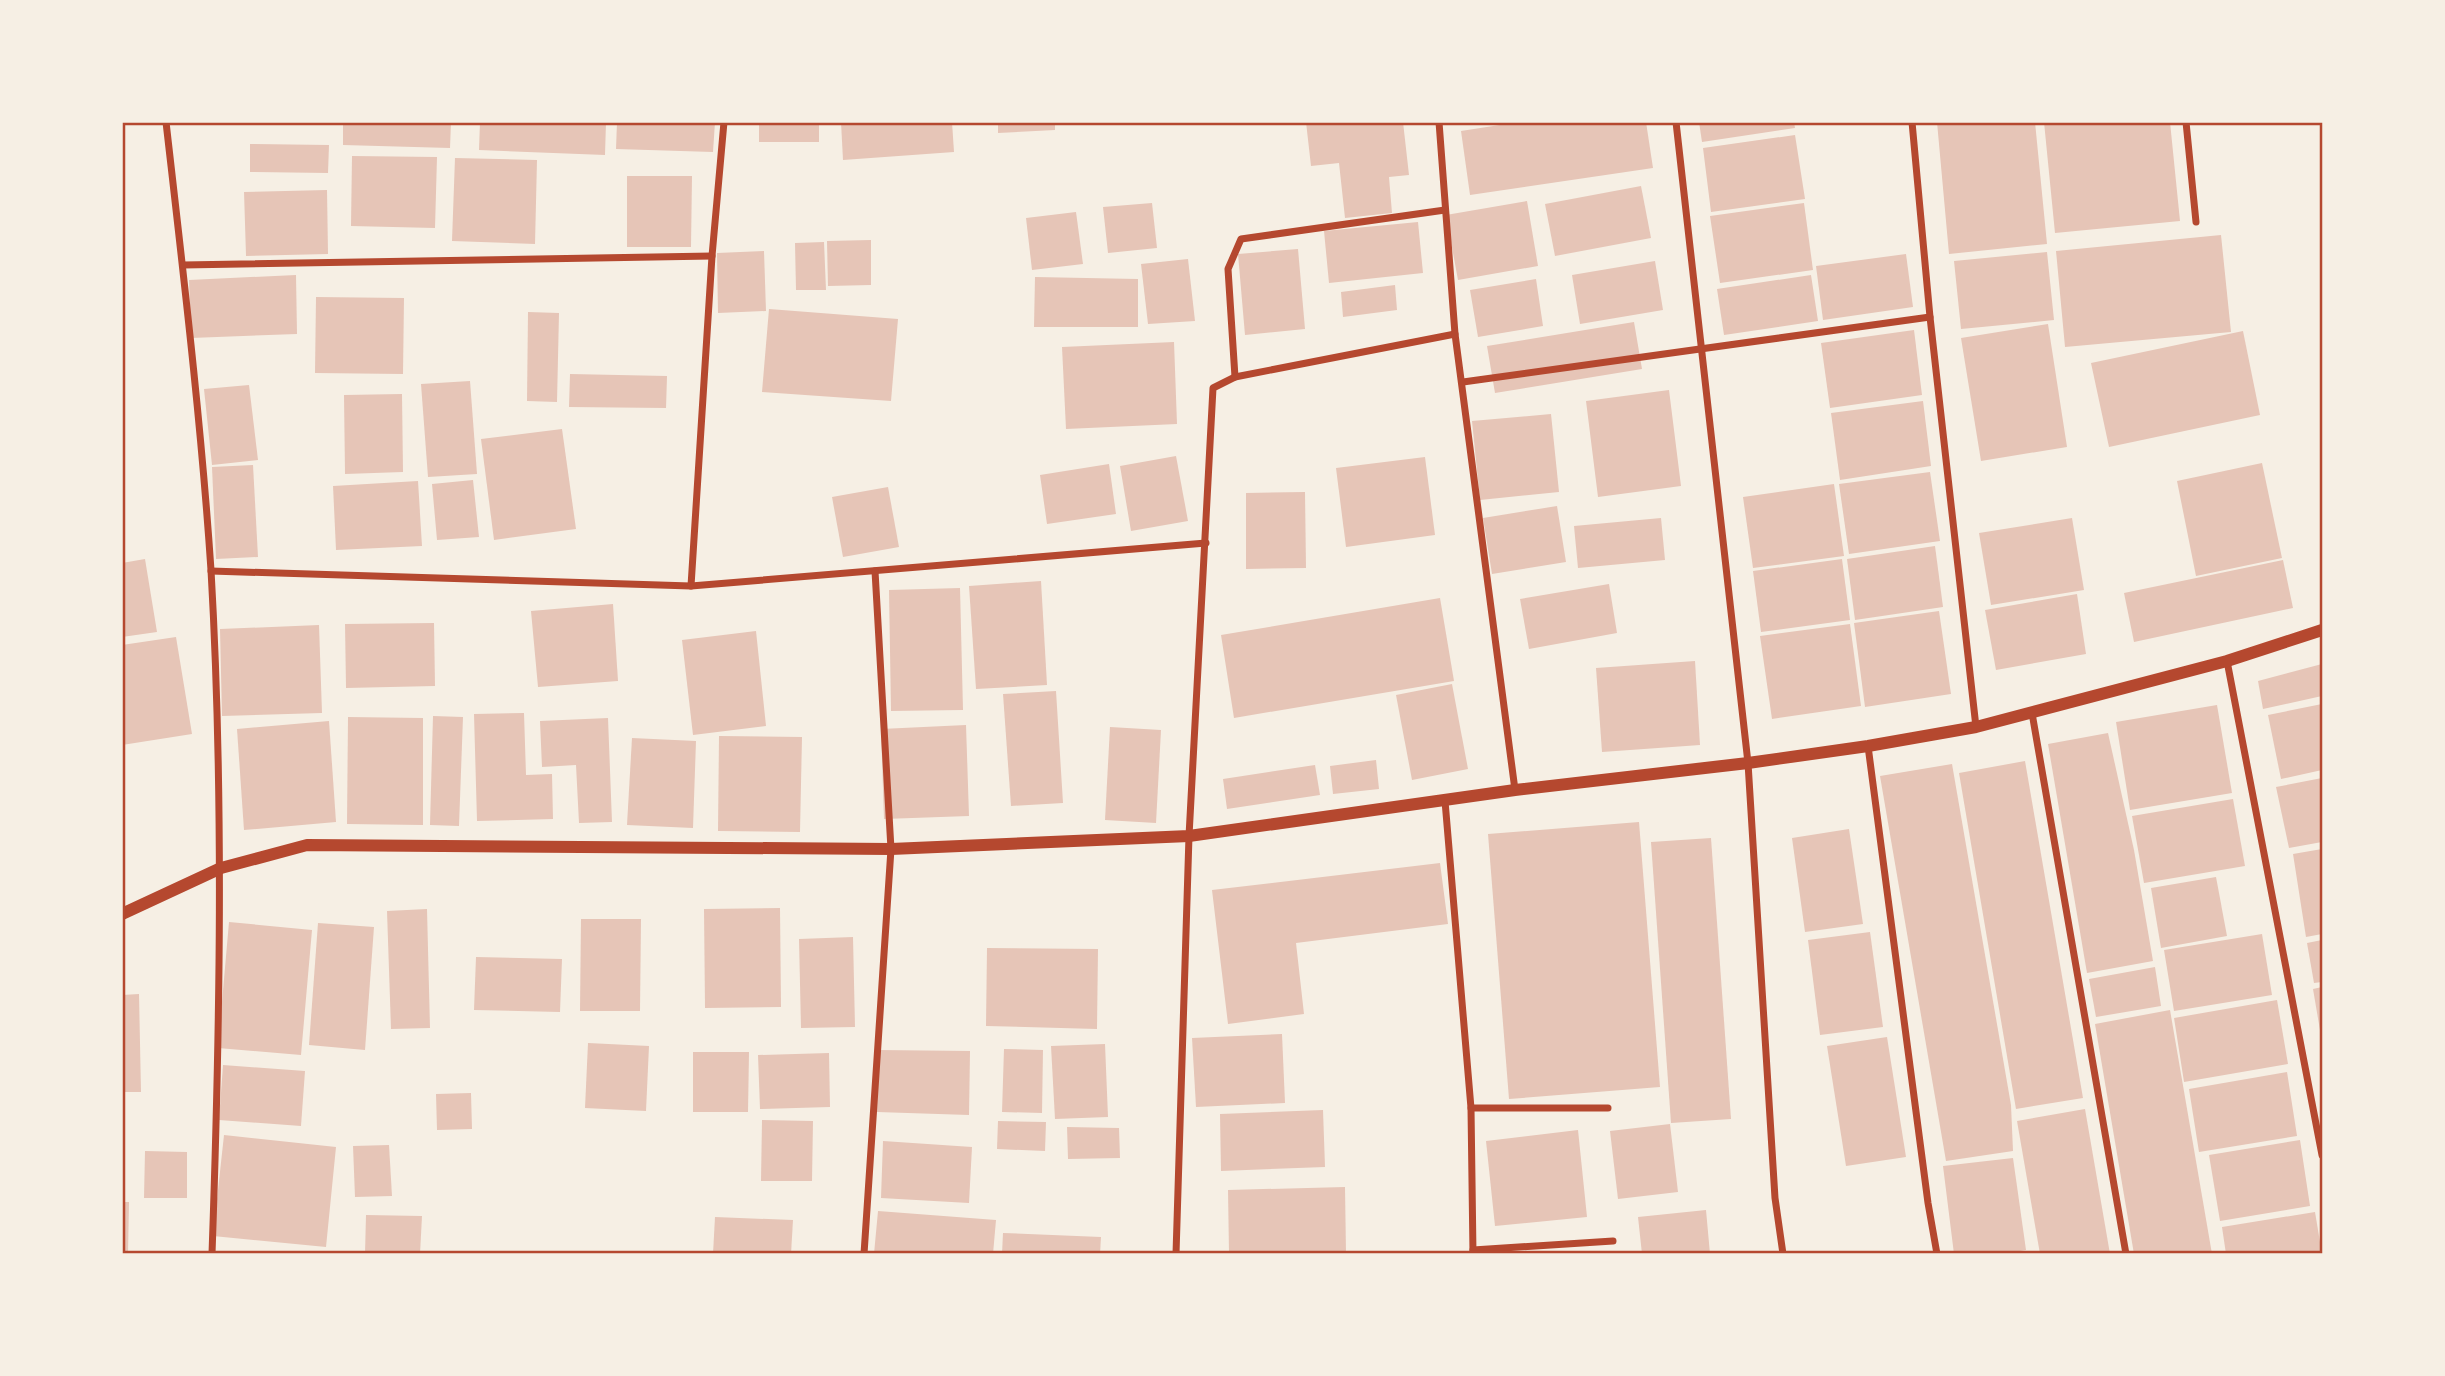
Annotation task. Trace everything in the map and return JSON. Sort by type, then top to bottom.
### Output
[{"type":"street","points":[[166,122],[183,265],[211,571],[221,868],[212,1253]]},
{"type":"street","points":[[691,586],[712,256],[724,122]]},
{"type":"street","points":[[1439,122],[1455,334],[1515,790]]},
{"type":"street","points":[[1676,122],[1748,762],[1775,1198],[1783,1254]]},
{"type":"street","points":[[1912,122],[1930,317],[1976,727]]},
{"type":"street","points":[[2186,122],[2196,222]]},
{"type":"street","points":[[1235,377],[1228,269],[1241,239],[1445,210]]},
{"type":"street","points":[[183,265],[712,256]]},
{"type":"street","points":[[1462,382],[1930,317]]},
{"type":"street","points":[[1176,1254],[1189,836],[1213,388],[1235,377],[1455,334]]},
{"type":"street","points":[[211,571],[691,586],[1206,543]]},
{"type":"street","points":[[864,1254],[891,849],[875,570]]},
{"type":"street","points":[[122,914],[221,868],[307,845],[891,849],[1189,836],[1515,790],[1868,746],[1976,727],[2227,661],[2322,630]]},
{"type":"street","points":[[2227,661],[2322,1155]]},
{"type":"street","points":[[2032,713],[2126,1254]]},
{"type":"street","points":[[1868,746],[1926,1189],[1937,1254]]},
{"type":"street","points":[[1445,801],[1471,1108],[1473,1252],[1613,1241]]},
{"type":"street","points":[[1471,1108],[1608,1108]]},
{"type":"building","points":[[343,122],[451,122],[450,148],[343,145]]},
{"type":"building","points":[[480,122],[606,122],[605,155],[479,150]]},
{"type":"building","points":[[617,122],[715,122],[713,152],[616,149]]},
{"type":"building","points":[[759,122],[819,122],[819,142],[759,142]]},
{"type":"building","points":[[841,122],[952,122],[954,152],[843,160]]},
{"type":"building","points":[[998,122],[1055,122],[1055,130],[998,133]]},
{"type":"building","points":[[1306,122],[1403,122],[1409,175],[1389,177],[1392,213],[1345,218],[1339,163],[1311,166]]},
{"type":"building","points":[[1519,122],[1646,122],[1653,168],[1470,195],[1461,131]]},
{"type":"building","points":[[1699,122],[1794,122],[1795,128],[1702,142]]},
{"type":"building","points":[[1937,122],[2035,122],[2047,244],[1949,254]]},
{"type":"building","points":[[2044,122],[2170,122],[2180,221],[2055,233]]},
{"type":"building","points":[[1795,135],[1805,199],[1711,212],[1703,148]]},
{"type":"building","points":[[250,144],[329,145],[328,173],[250,172]]},
{"type":"building","points":[[352,156],[437,157],[435,228],[351,226]]},
{"type":"building","points":[[455,158],[537,160],[535,244],[452,241]]},
{"type":"building","points":[[627,176],[692,176],[691,247],[627,247]]},
{"type":"building","points":[[1641,186],[1651,238],[1555,256],[1545,204]]},
{"type":"building","points":[[327,190],[328,254],[246,256],[244,192]]},
{"type":"building","points":[[1527,201],[1538,266],[1458,280],[1446,215]]},
{"type":"building","points":[[1152,203],[1157,248],[1108,253],[1103,207]]},
{"type":"building","points":[[1804,203],[1813,270],[1720,283],[1710,216]]},
{"type":"building","points":[[1076,212],[1083,264],[1032,270],[1026,218]]},
{"type":"building","points":[[1418,222],[1423,273],[1329,283],[1324,231]]},
{"type":"building","points":[[2221,235],[2231,332],[2065,347],[2056,251]]},
{"type":"building","points":[[871,240],[871,285],[828,286],[827,241]]},
{"type":"building","points":[[824,242],[826,290],[796,290],[795,243]]},
{"type":"building","points":[[1298,249],[1305,329],[1245,335],[1238,254]]},
{"type":"building","points":[[764,251],[766,311],[718,313],[717,253]]},
{"type":"building","points":[[2047,252],[2054,320],[1961,329],[1954,261]]},
{"type":"building","points":[[1906,254],[1913,307],[1823,320],[1816,266]]},
{"type":"building","points":[[1188,259],[1195,321],[1148,324],[1141,264]]},
{"type":"building","points":[[1655,261],[1663,310],[1580,324],[1572,275]]},
{"type":"building","points":[[296,275],[297,334],[191,338],[189,280]]},
{"type":"building","points":[[1811,275],[1818,321],[1724,335],[1717,289]]},
{"type":"building","points":[[1035,277],[1138,279],[1138,327],[1034,327]]},
{"type":"building","points":[[1536,279],[1543,326],[1478,337],[1470,290]]},
{"type":"building","points":[[1395,285],[1397,310],[1343,317],[1341,292]]},
{"type":"building","points":[[316,297],[404,298],[403,374],[315,373]]},
{"type":"building","points":[[769,309],[898,319],[891,401],[762,392]]},
{"type":"building","points":[[528,312],[559,313],[557,402],[527,401]]},
{"type":"building","points":[[1634,322],[1642,369],[1495,393],[1487,346]]},
{"type":"building","points":[[2048,324],[2067,447],[1981,461],[1961,338]]},
{"type":"building","points":[[1914,330],[1922,395],[1830,408],[1821,343]]},
{"type":"building","points":[[2243,331],[2260,415],[2109,447],[2091,363]]},
{"type":"building","points":[[1174,342],[1177,424],[1066,429],[1062,347]]},
{"type":"building","points":[[570,374],[667,376],[666,408],[569,407]]},
{"type":"building","points":[[470,381],[477,474],[428,477],[421,384]]},
{"type":"building","points":[[249,385],[258,460],[212,465],[204,389]]},
{"type":"building","points":[[1669,390],[1681,486],[1598,497],[1586,401]]},
{"type":"building","points":[[402,394],[403,472],[345,474],[344,395]]},
{"type":"building","points":[[1923,401],[1931,466],[1840,480],[1831,413]]},
{"type":"building","points":[[1551,414],[1559,492],[1480,500],[1472,421]]},
{"type":"building","points":[[562,429],[576,529],[494,540],[481,439]]},
{"type":"building","points":[[1176,456],[1188,521],[1131,531],[1120,466]]},
{"type":"building","points":[[1425,457],[1435,535],[1346,547],[1336,468]]},
{"type":"building","points":[[2262,463],[2282,558],[2196,576],[2177,481]]},
{"type":"building","points":[[1109,464],[1116,514],[1047,524],[1040,475]]},
{"type":"building","points":[[253,465],[258,557],[216,559],[212,467]]},
{"type":"building","points":[[1930,472],[1940,541],[1849,554],[1839,484]]},
{"type":"building","points":[[473,480],[479,537],[437,540],[432,484]]},
{"type":"building","points":[[418,481],[422,546],[336,550],[333,486]]},
{"type":"building","points":[[1834,484],[1844,556],[1753,568],[1743,497]]},
{"type":"building","points":[[888,487],[899,547],[843,557],[832,497]]},
{"type":"building","points":[[1305,492],[1306,568],[1246,569],[1246,493]]},
{"type":"building","points":[[1557,506],[1566,562],[1492,574],[1483,518]]},
{"type":"building","points":[[1661,518],[1665,560],[1578,568],[1574,526]]},
{"type":"building","points":[[2072,518],[2084,590],[1991,605],[1979,533]]},
{"type":"building","points":[[1935,546],[1943,607],[1855,620],[1847,559]]},
{"type":"building","points":[[145,559],[157,632],[122,637],[122,563]]},
{"type":"building","points":[[1842,559],[1850,620],[1761,632],[1753,571]]},
{"type":"building","points":[[2283,560],[2293,608],[2134,642],[2124,593]]},
{"type":"building","points":[[1041,581],[1047,685],[976,689],[969,586]]},
{"type":"building","points":[[1609,584],[1617,633],[1529,649],[1520,599]]},
{"type":"building","points":[[960,588],[963,710],[891,711],[889,590]]},
{"type":"building","points":[[2077,594],[2086,654],[1996,670],[1985,610]]},
{"type":"building","points":[[1440,598],[1454,681],[1234,718],[1221,635]]},
{"type":"building","points":[[613,604],[618,681],[538,687],[531,611]]},
{"type":"building","points":[[1939,611],[1951,694],[1865,707],[1854,623]]},
{"type":"building","points":[[434,623],[435,686],[346,688],[345,624]]},
{"type":"building","points":[[1850,624],[1861,706],[1772,719],[1760,636]]},
{"type":"building","points":[[319,625],[322,713],[222,716],[220,629]]},
{"type":"building","points":[[756,631],[766,726],[693,735],[682,640]]},
{"type":"building","points":[[176,637],[192,734],[122,745],[122,645]]},
{"type":"building","points":[[1695,661],[1700,745],[1602,752],[1596,668]]},
{"type":"building","points":[[2322,664],[2322,696],[2263,709],[2258,681]]},
{"type":"building","points":[[1452,684],[1468,769],[1412,780],[1396,695]]},
{"type":"building","points":[[1056,691],[1063,803],[1011,806],[1003,694]]},
{"type":"building","points":[[2322,704],[2322,770],[2281,779],[2268,715]]},
{"type":"building","points":[[2217,705],[2232,793],[2130,810],[2116,722]]},
{"type":"building","points":[[524,713],[526,775],[552,774],[553,819],[477,821],[474,714]]},
{"type":"building","points":[[433,716],[463,717],[459,826],[430,825]]},
{"type":"building","points":[[348,717],[423,718],[423,825],[347,824]]},
{"type":"building","points":[[608,718],[612,822],[579,823],[576,765],[542,767],[540,721]]},
{"type":"building","points":[[329,721],[336,822],[244,830],[237,729]]},
{"type":"building","points":[[966,725],[969,816],[884,819],[881,729]]},
{"type":"building","points":[[1110,727],[1161,730],[1156,823],[1105,820]]},
{"type":"building","points":[[2108,733],[2134,850],[2153,961],[2087,973],[2048,744]]},
{"type":"building","points":[[719,736],[802,737],[800,832],[718,831]]},
{"type":"building","points":[[632,738],[696,741],[693,828],[627,825]]},
{"type":"building","points":[[1376,760],[1379,789],[1333,794],[1330,766]]},
{"type":"building","points":[[2025,761],[2083,1098],[2016,1109],[1959,773]]},
{"type":"building","points":[[1952,764],[2011,1105],[2013,1151],[1946,1161],[1880,776]]},
{"type":"building","points":[[1315,765],[1320,795],[1227,809],[1223,779]]},
{"type":"building","points":[[2322,778],[2322,842],[2289,848],[2276,787]]},
{"type":"building","points":[[2233,799],[2245,866],[2144,883],[2132,816]]},
{"type":"building","points":[[1639,822],[1660,1087],[1509,1099],[1488,834]]},
{"type":"building","points":[[1849,829],[1863,924],[1805,932],[1792,838]]},
{"type":"building","points":[[1711,838],[1731,1119],[1671,1123],[1651,842]]},
{"type":"building","points":[[2322,849],[2322,934],[2306,937],[2293,854]]},
{"type":"building","points":[[1440,863],[1448,924],[1296,943],[1304,1014],[1228,1024],[1212,890]]},
{"type":"building","points":[[2216,877],[2227,936],[2161,948],[2151,888]]},
{"type":"building","points":[[780,908],[781,1007],[705,1008],[704,909]]},
{"type":"building","points":[[427,909],[430,1028],[391,1029],[387,911]]},
{"type":"building","points":[[581,919],[641,919],[640,1011],[580,1011]]},
{"type":"building","points":[[229,922],[312,930],[301,1055],[218,1048]]},
{"type":"building","points":[[318,923],[374,927],[365,1050],[309,1045]]},
{"type":"building","points":[[1870,932],[1883,1027],[1820,1035],[1808,940]]},
{"type":"building","points":[[2262,934],[2272,995],[2174,1011],[2164,950]]},
{"type":"building","points":[[853,937],[855,1027],[801,1028],[799,939]]},
{"type":"building","points":[[2322,940],[2322,982],[2314,983],[2307,943]]},
{"type":"building","points":[[987,948],[1098,949],[1097,1029],[986,1026]]},
{"type":"building","points":[[476,957],[562,959],[560,1012],[474,1010]]},
{"type":"building","points":[[2155,967],[2161,1006],[2096,1017],[2089,979]]},
{"type":"building","points":[[2322,987],[2322,1036],[2321,1036],[2313,989]]},
{"type":"building","points":[[139,994],[141,1092],[122,1092],[122,995]]},
{"type":"building","points":[[2277,1000],[2288,1064],[2184,1082],[2174,1018]]},
{"type":"building","points":[[2170,1010],[2212,1254],[2134,1254],[2095,1024]]},
{"type":"building","points":[[1282,1034],[1285,1103],[1196,1107],[1192,1038]]},
{"type":"building","points":[[1887,1037],[1906,1157],[1846,1166],[1827,1046]]},
{"type":"building","points":[[588,1043],[649,1046],[646,1111],[585,1108]]},
{"type":"building","points":[[1105,1044],[1108,1117],[1055,1119],[1051,1046]]},
{"type":"building","points":[[1004,1049],[1043,1050],[1042,1113],[1002,1112]]},
{"type":"building","points":[[878,1050],[970,1051],[969,1115],[877,1112]]},
{"type":"building","points":[[693,1052],[749,1052],[748,1112],[693,1112]]},
{"type":"building","points":[[829,1053],[830,1107],[760,1109],[758,1055]]},
{"type":"building","points":[[223,1065],[305,1071],[301,1126],[219,1120]]},
{"type":"building","points":[[2287,1072],[2297,1136],[2199,1152],[2189,1089]]},
{"type":"building","points":[[471,1093],[472,1129],[437,1130],[436,1094]]},
{"type":"building","points":[[2085,1109],[2110,1254],[2040,1254],[2017,1121]]},
{"type":"building","points":[[1323,1110],[1325,1167],[1221,1171],[1220,1114]]},
{"type":"building","points":[[762,1120],[813,1121],[812,1181],[761,1181]]},
{"type":"building","points":[[998,1121],[1046,1122],[1045,1151],[997,1149]]},
{"type":"building","points":[[1670,1124],[1678,1192],[1618,1199],[1610,1131]]},
{"type":"building","points":[[1067,1127],[1119,1128],[1120,1158],[1068,1159]]},
{"type":"building","points":[[1578,1130],[1587,1217],[1495,1226],[1486,1141]]},
{"type":"building","points":[[224,1135],[336,1147],[326,1247],[213,1236]]},
{"type":"building","points":[[2300,1140],[2310,1206],[2220,1221],[2209,1155]]},
{"type":"building","points":[[883,1141],[972,1147],[969,1203],[881,1198]]},
{"type":"building","points":[[389,1145],[392,1196],[355,1197],[353,1146]]},
{"type":"building","points":[[145,1151],[187,1152],[187,1198],[144,1198]]},
{"type":"building","points":[[2013,1158],[2026,1250],[2002,1254],[1954,1254],[1943,1166]]},
{"type":"building","points":[[1345,1187],[1346,1254],[1229,1254],[1228,1190]]},
{"type":"building","points":[[122,1202],[129,1202],[128,1254],[122,1254]]},
{"type":"building","points":[[1706,1210],[1710,1254],[1642,1254],[1638,1217]]},
{"type":"building","points":[[878,1211],[996,1220],[993,1254],[874,1254]]},
{"type":"building","points":[[2315,1212],[2322,1254],[2226,1254],[2222,1227]]},
{"type":"building","points":[[366,1215],[422,1216],[420,1254],[365,1254]]},
{"type":"building","points":[[715,1217],[793,1220],[791,1254],[713,1254]]},
{"type":"building","points":[[1003,1233],[1101,1237],[1100,1254],[1002,1254]]}]
